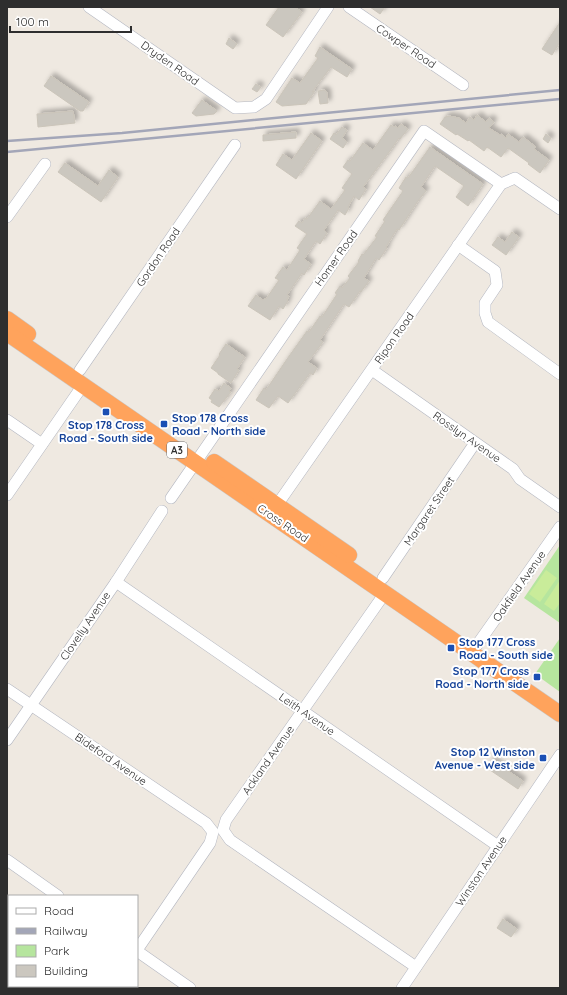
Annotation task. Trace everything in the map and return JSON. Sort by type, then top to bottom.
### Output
[{"type":"highway","name":"Cross Road","points":[[7,319],[82,378]]},
{"type":"highway","name":"Cross Road","points":[[7,332],[82,378],[383,585],[474,649],[560,714]]},
{"type":"highway","name":"Cross Road","points":[[474,649],[560,700]]},
{"type":"street","name":"Dryden Road","points":[[89,7],[235,108],[254,107],[266,99],[328,7]]},
{"type":"street","name":"Cowper Road","points":[[349,7],[463,85]]},
{"type":"street","name":"Homer Road","points":[[198,458],[424,130],[501,184]]},
{"type":"street","name":"Gordon Road","points":[[7,495],[42,444],[82,378],[235,144]]},
{"type":"street","points":[[7,217],[45,164]]},
{"type":"street","points":[[501,184],[515,178],[560,209]]},
{"type":"street","name":"Ripon Road","points":[[274,510],[501,184]]},
{"type":"street","points":[[458,245],[495,271],[497,285],[485,303],[485,313],[488,322],[560,374]]},
{"type":"street","name":"Rosslyn Avenue","points":[[372,370],[513,468],[520,479],[560,507]]},
{"type":"street","points":[[7,420],[42,444]]},
{"type":"street","name":"Margaret Street","points":[[383,585],[475,443]]},
{"type":"street","points":[[171,498],[198,458]]},
{"type":"street","name":"Clovelly Avenue","points":[[7,740],[116,582],[162,511]]},
{"type":"street","name":"Oakfield Avenue","points":[[474,649],[560,527]]},
{"type":"street","name":"Leith Avenue","points":[[116,582],[498,846]]},
{"type":"street","name":"Ackland Avenue","points":[[138,950],[218,831],[303,711],[383,585]]},
{"type":"street","name":"Bideford Avenue","points":[[7,689],[416,967]]},
{"type":"street","name":"Winston Avenue","points":[[402,988],[560,755]]},
{"type":"street","points":[[7,860],[57,895]]},
{"type":"street","points":[[138,952],[190,988]]},
{"type":"green space","points":[[560,545],[560,623],[524,598]]},
{"type":"green space","points":[[546,570],[557,578],[540,602],[529,594]]},
{"type":"green space","points":[[560,580],[560,603],[554,611],[544,604]]},
{"type":"green space","points":[[560,638],[560,692],[535,674]]},
{"type":"building","points":[[279,7],[295,7],[302,12],[283,37],[266,25]]},
{"type":"building","points":[[370,7],[385,7],[380,14]]},
{"type":"building","points":[[560,22],[560,42],[552,55],[542,49]]},
{"type":"building","points":[[229,38],[237,44],[233,49],[226,44]]},
{"type":"building","points":[[320,47],[352,69],[347,77],[331,67],[312,92],[315,91],[306,104],[282,106],[276,102],[292,78],[300,83],[318,58],[315,56]]},
{"type":"building","points":[[51,76],[89,102],[83,111],[80,111],[44,86]]},
{"type":"building","points":[[256,84],[261,87],[257,92],[252,89]]},
{"type":"building","points":[[324,90],[327,92],[328,103],[320,104],[318,91]]},
{"type":"building","points":[[202,100],[217,111],[214,114],[196,116],[192,113]]},
{"type":"building","points":[[73,111],[75,123],[38,127],[37,114]]},
{"type":"building","points":[[477,115],[486,122],[489,118],[494,122],[489,128],[500,135],[501,134],[506,138],[508,134],[519,142],[523,137],[536,147],[534,149],[549,160],[540,173],[508,148],[501,157],[487,147],[484,151],[469,140],[468,141],[457,134],[456,135],[440,124],[445,117],[449,116],[459,118],[466,123],[470,117],[474,120]]},
{"type":"building","points":[[401,124],[408,129],[400,139],[399,138],[363,187],[366,189],[359,200],[354,196],[345,215],[338,210],[324,230],[327,233],[320,244],[316,241],[304,259],[311,264],[304,275],[302,273],[287,295],[289,296],[288,301],[283,309],[279,306],[270,320],[248,306],[256,295],[263,300],[265,298],[266,299],[279,280],[275,278],[283,267],[287,270],[300,250],[297,248],[307,234],[295,226],[299,221],[302,223],[305,218],[307,219],[320,201],[331,209],[345,190],[342,188],[352,174],[343,167],[348,160],[350,161],[363,143],[373,150],[391,125],[398,128]]},
{"type":"building","points":[[342,127],[347,130],[342,138],[347,142],[343,148],[330,139],[334,133],[336,135]]},
{"type":"building","points":[[296,132],[296,138],[263,141],[263,135]]},
{"type":"building","points":[[311,133],[322,141],[296,179],[276,165],[283,154],[292,160]]},
{"type":"building","points":[[546,134],[551,138],[548,143],[543,139]]},
{"type":"building","points":[[430,147],[483,184],[468,206],[456,197],[464,186],[435,166],[421,187],[426,191],[399,230],[397,229],[379,260],[376,258],[364,278],[369,281],[349,307],[344,304],[320,340],[323,342],[308,362],[317,368],[313,375],[310,373],[288,403],[278,396],[269,408],[256,400],[264,388],[266,390],[307,331],[309,332],[320,316],[322,317],[337,294],[335,293],[340,286],[342,288],[350,278],[348,276],[359,262],[358,261],[362,254],[363,255],[377,237],[375,236],[385,221],[383,220],[403,191],[399,188]]},
{"type":"building","points":[[65,163],[98,186],[109,170],[118,177],[101,202],[58,172]]},
{"type":"building","points":[[512,232],[519,237],[506,255],[492,245],[498,237],[505,242]]},
{"type":"building","points":[[226,344],[245,357],[237,369],[239,370],[231,383],[211,368]]},
{"type":"building","points":[[224,383],[231,388],[229,391],[231,392],[219,407],[211,402],[212,400],[209,398],[215,389],[219,391]]},
{"type":"building","points":[[492,760],[523,781],[518,789],[487,768]]},
{"type":"building","points":[[503,919],[517,929],[511,937],[497,928]]},
{"type":"railway","points":[[7,141],[122,133],[560,90]]},
{"type":"railway","points":[[7,152],[560,99]]},
{"type":"place","name":"Stop 178 Cross Road - South side","points":[[106,412]]},
{"type":"place","name":"Stop 178 Cross Road - North side","points":[[164,424]]},
{"type":"place","name":"Stop 177 Cross Road - South side","points":[[451,648]]},
{"type":"place","name":"Stop 177 Cross Road - North side","points":[[537,677]]},
{"type":"place","name":"Stop 12 Winston Avenue - West side","points":[[543,758]]}]
